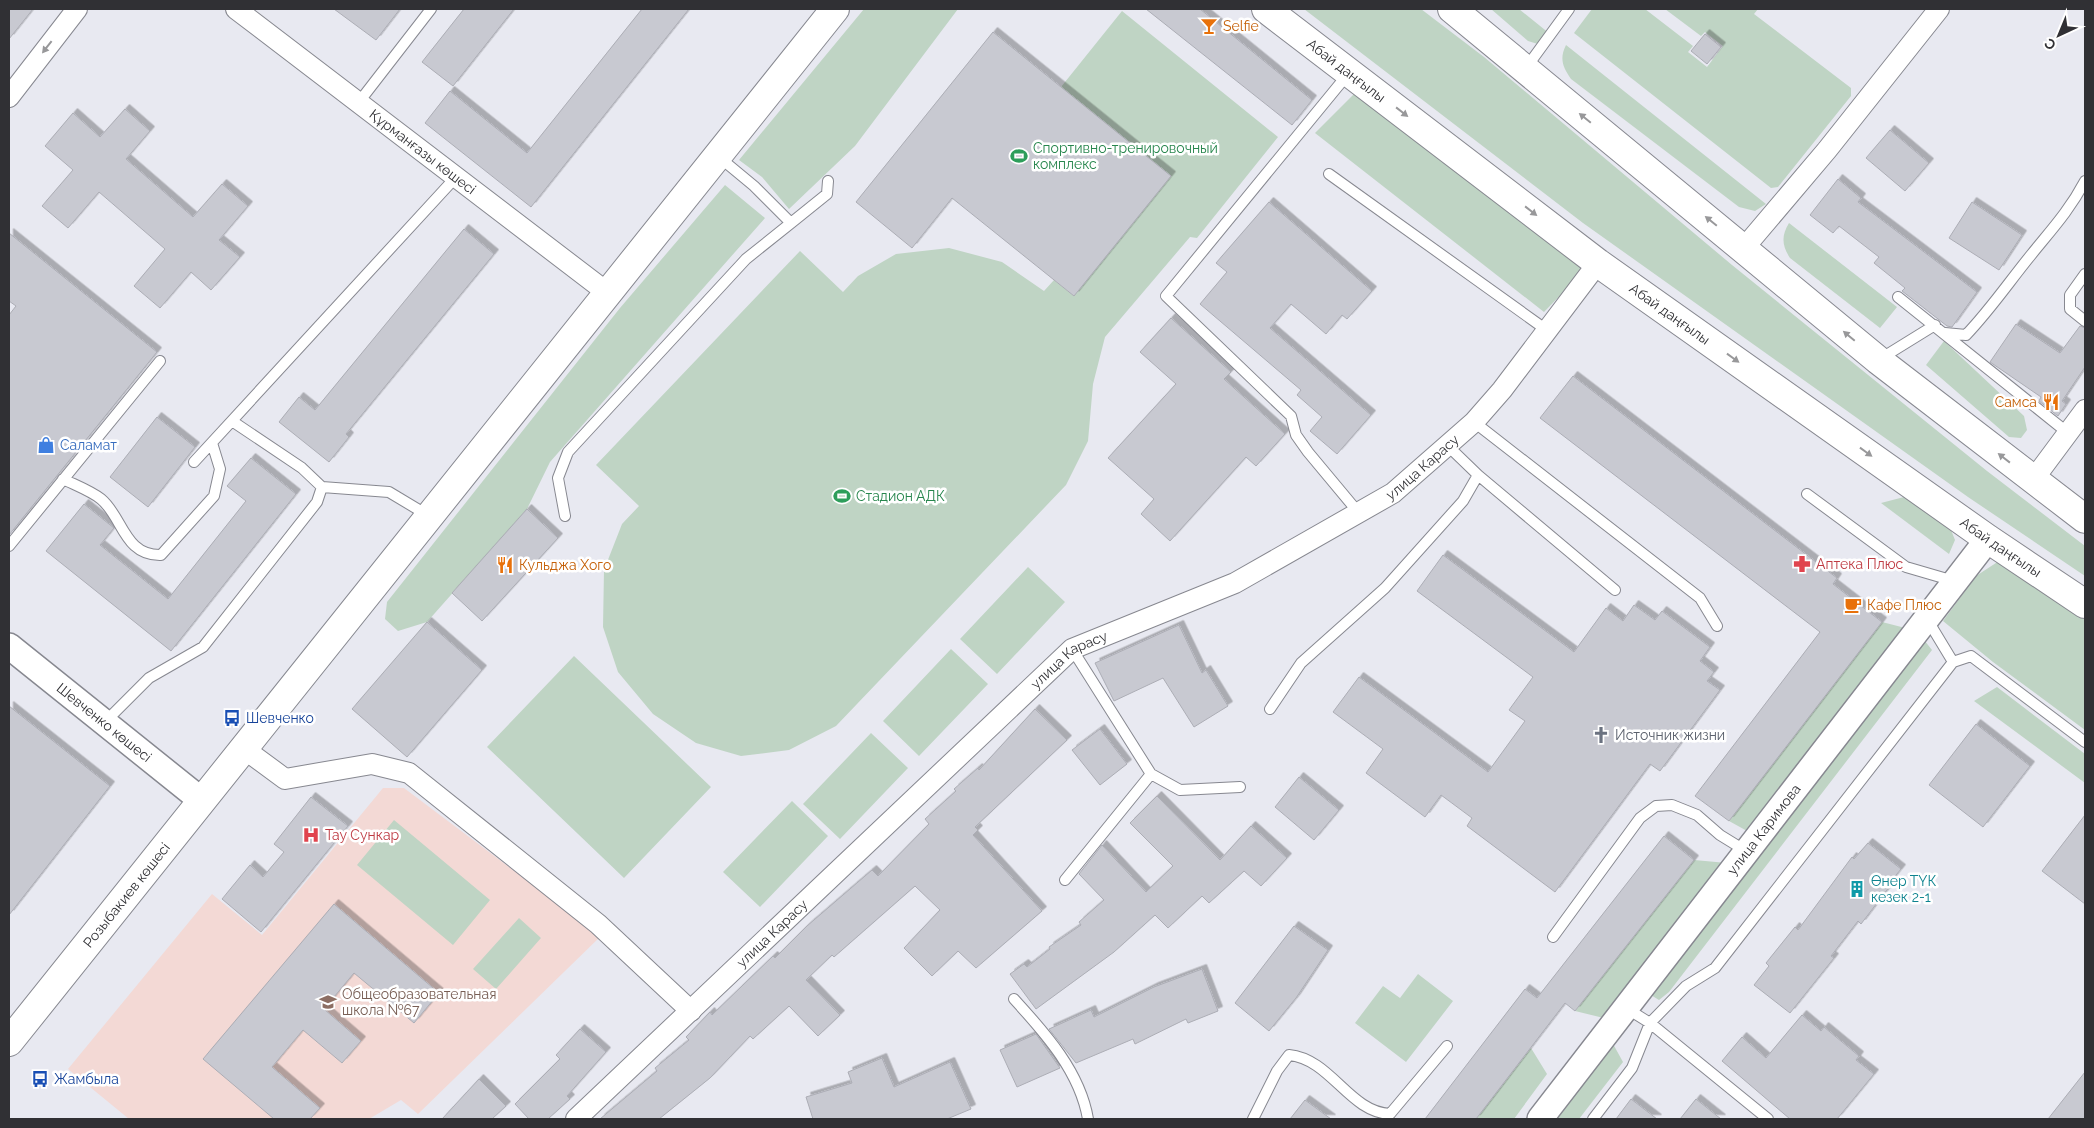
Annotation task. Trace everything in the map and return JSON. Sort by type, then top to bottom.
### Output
[{"type":"main road","name":"Розыбакиев көшесі","points":[[9,1042],[835,9]]},
{"type":"main road","name":"Абай даңғылы","points":[[1266,9],[1598,263],[1988,539],[2085,604]]},
{"type":"main road","points":[[1452,9],[1878,360],[2085,518]]},
{"type":"street","points":[[9,97],[77,9]]},
{"type":"street","name":"Құрманғазы көшесі","points":[[236,9],[609,294]]},
{"type":"street","points":[[1744,248],[1827,150],[1938,9]]},
{"type":"street","name":"улица Карасу","points":[[576,1119],[1072,649],[1235,583],[1393,493],[1474,422],[1548,331],[1598,263]]},
{"type":"street","points":[[2034,480],[2068,433],[2084,415]]},
{"type":"street","name":"улица Каримова","points":[[1540,1119],[1988,539]]},
{"type":"street","name":"Шевченко көшесі","points":[[9,646],[201,800]]},
{"type":"street","points":[[243,748],[285,779],[372,764],[408,773],[598,924],[690,1011]]},
{"type":"lane","points":[[359,102],[431,9]]},
{"type":"lane","points":[[1526,69],[1569,9]]},
{"type":"lane","points":[[1350,72],[1166,296],[1291,416],[1296,435],[1300,441],[1358,512]]},
{"type":"lane","points":[[718,156],[754,186],[792,223]]},
{"type":"lane","points":[[1329,174],[1548,331]]},
{"type":"lane","points":[[194,462],[456,177]]},
{"type":"lane","points":[[565,516],[558,478],[568,452],[746,259],[827,194],[828,181]]},
{"type":"lane","points":[[1945,333],[1966,335],[1988,312],[2031,255],[2071,207],[2085,181]]},
{"type":"lane","points":[[2085,274],[2070,295],[2070,309],[2085,321]]},
{"type":"lane","points":[[1898,297],[2068,433]]},
{"type":"lane","points":[[1878,360],[1935,325]]},
{"type":"lane","points":[[9,546],[160,361]]},
{"type":"lane","points":[[232,421],[302,468],[322,487],[389,492],[430,517]]},
{"type":"lane","points":[[1474,422],[1700,598],[1717,626]]},
{"type":"lane","points":[[63,479],[102,499],[126,538],[144,552],[161,555],[214,496],[220,470],[212,443]]},
{"type":"lane","points":[[1447,445],[1478,475],[1615,590]]},
{"type":"lane","points":[[1270,710],[1301,663],[1385,588],[1463,501],[1478,475]]},
{"type":"lane","points":[[105,723],[149,678],[203,647],[317,502],[322,487]]},
{"type":"lane","points":[[1808,494],[1906,567],[1955,581]]},
{"type":"lane","points":[[1927,618],[1952,662]]},
{"type":"lane","points":[[1072,649],[1152,774],[1180,790],[1240,787]]},
{"type":"lane","points":[[1593,1119],[1632,1068],[1650,1023],[1686,986],[1715,968],[1952,662],[1972,656],[2085,742]]},
{"type":"lane","points":[[1065,880],[1152,774]]},
{"type":"lane","points":[[1553,937],[1640,818],[1656,806],[1672,805],[1697,815],[1720,835],[1747,852]]},
{"type":"lane","points":[[1014,999],[1035,1021],[1074,1074],[1084,1099],[1088,1119]]},
{"type":"lane","points":[[1626,1008],[1650,1023],[1768,1119]]},
{"type":"lane","points":[[1253,1119],[1276,1071],[1289,1055],[1301,1056],[1315,1065],[1366,1109],[1390,1114],[1447,1046]]},
{"type":"shaded area","name":"Общеобразовательная школа №67","points":[[383,788],[404,788],[601,936],[418,1114],[401,1100],[369,1119],[129,1119],[68,1069],[212,894],[262,935]]},
{"type":"green space","points":[[864,9],[958,9],[855,146],[789,209],[762,177],[739,160]]},
{"type":"green space","points":[[1304,9],[1421,9],[1484,57],[1732,265],[1987,471],[2085,546],[2085,576],[1968,497],[1583,223]]},
{"type":"green space","points":[[1491,9],[1519,9],[1555,38],[1541,45],[1528,41]]},
{"type":"green space","points":[[1592,9],[1645,9],[1693,46],[1688,52],[1707,67],[1723,46],[1705,32],[1701,36],[1665,9],[1758,9],[1754,14],[1851,88],[1851,96],[1778,187],[1771,188],[1574,33]]},
{"type":"green space","name":"Стадион АДК","points":[[1122,11],[1278,137],[1197,238],[1190,237],[1105,337],[1093,384],[1088,441],[1066,485],[836,726],[789,750],[741,756],[696,743],[653,714],[618,672],[603,627],[604,570],[622,524],[639,506],[596,465],[800,251],[843,292],[858,276],[896,254],[949,248],[1002,262],[1044,291],[1054,280],[1074,296],[1061,87]]},
{"type":"green space","points":[[1566,45],[1766,204],[1755,211],[1739,207],[1571,79],[1562,59]]},
{"type":"green space","points":[[1358,90],[1585,259],[1580,275],[1544,312],[1315,133]]},
{"type":"green space","points":[[725,185],[765,218],[550,462],[527,509],[427,622],[398,631],[385,619],[387,602],[620,308]]},
{"type":"green space","points":[[1789,223],[1897,307],[1880,328],[1790,258],[1785,249],[1784,241]]},
{"type":"green space","points":[[1944,341],[2024,416],[2027,430],[2021,438],[2009,437],[1926,365]]},
{"type":"green space","points":[[1904,497],[1951,530],[1955,540],[1949,554],[1881,503]]},
{"type":"green space","points":[[1999,561],[2085,620],[2085,730],[1993,662],[1943,621],[1976,576]]},
{"type":"green space","points":[[1028,567],[1065,602],[997,674],[960,639]]},
{"type":"green space","points":[[1882,622],[1917,631],[1932,650],[1669,992],[1659,1000],[1641,989],[1616,1021],[1575,1011],[1694,860],[1738,864],[1758,837],[1729,821]]},
{"type":"green space","points":[[951,649],[988,684],[919,756],[883,721]]},
{"type":"green space","points":[[574,656],[711,787],[624,878],[487,747]]},
{"type":"green space","points":[[1997,687],[2085,754],[2085,783],[1974,701]]},
{"type":"green space","points":[[871,733],[908,768],[840,839],[803,804]]},
{"type":"green space","points":[[792,801],[828,836],[760,907],[723,872]]},
{"type":"green space","points":[[394,820],[490,900],[453,945],[357,865]]},
{"type":"green space","points":[[519,918],[541,938],[496,989],[473,969]]},
{"type":"green space","points":[[1418,974],[1453,1001],[1406,1062],[1355,1023],[1383,986],[1400,998]]},
{"type":"green space","points":[[1607,1033],[1623,1062],[1579,1119],[1540,1119]]},
{"type":"green space","points":[[1531,1048],[1547,1074],[1514,1119],[1476,1119]]},
{"type":"building","points":[[9,9],[33,9],[9,39]]},
{"type":"building","points":[[334,9],[400,9],[376,40]]},
{"type":"building","points":[[464,9],[514,9],[453,86],[422,62]]},
{"type":"building","points":[[642,9],[689,9],[531,207],[425,123],[450,91],[527,153]]},
{"type":"building","points":[[1146,9],[1200,9],[1312,100],[1292,125]]},
{"type":"building","name":"Спортивно-тренировочный комплекс","points":[[993,32],[1171,176],[1074,296],[952,198],[912,248],[856,202]]},
{"type":"building","points":[[1705,34],[1721,47],[1707,64],[1691,51]]},
{"type":"building","points":[[125,109],[150,131],[126,159],[193,217],[222,184],[248,206],[219,240],[240,257],[211,290],[191,272],[160,308],[134,286],[165,249],[99,192],[68,228],[42,206],[73,170],[45,146],[73,113],[100,137]]},
{"type":"building","points":[[1890,130],[1929,163],[1905,191],[1866,158]]},
{"type":"building","points":[[1838,179],[1861,198],[1858,202],[1977,292],[1952,327],[1947,326],[1902,291],[1905,288],[1874,263],[1879,257],[1839,226],[1833,233],[1810,215]]},
{"type":"building","points":[[1269,202],[1372,291],[1347,319],[1342,315],[1326,334],[1291,304],[1270,328],[1371,415],[1337,454],[1310,431],[1322,417],[1297,395],[1301,390],[1200,304],[1227,272],[1216,263]]},
{"type":"building","points":[[1972,202],[2022,235],[1999,270],[1949,238]]},
{"type":"building","points":[[464,229],[494,254],[346,434],[349,437],[329,462],[279,422],[299,397],[315,410]]},
{"type":"building","name":"Саламат","points":[[9,233],[157,352],[9,535],[9,315],[16,306],[9,301]]},
{"type":"building","points":[[1171,318],[1231,372],[1224,379],[1285,434],[1256,466],[1246,457],[1170,541],[1141,514],[1154,499],[1108,458],[1176,384],[1140,352]]},
{"type":"building","points":[[2016,324],[2060,353],[2080,326],[2085,328],[2085,367],[2062,401],[2066,404],[2058,416],[2039,401],[2041,397],[1990,362]]},
{"type":"building","points":[[1573,376],[1837,578],[1833,584],[1882,622],[1729,821],[1695,796],[1820,632],[1540,418]]},
{"type":"building","points":[[157,417],[195,447],[148,507],[110,477]]},
{"type":"building","points":[[251,458],[296,494],[171,651],[46,551],[84,504],[114,528],[100,545],[168,599],[246,501],[227,486]]},
{"type":"building","points":[[527,509],[558,538],[482,621],[452,593]]},
{"type":"building","name":"Источник жизни","points":[[1443,555],[1574,652],[1606,608],[1623,621],[1634,605],[1655,620],[1662,611],[1710,647],[1700,661],[1714,672],[1707,681],[1720,690],[1660,771],[1650,764],[1555,892],[1467,826],[1472,818],[1441,795],[1425,817],[1366,773],[1383,749],[1333,712],[1359,677],[1488,772],[1525,721],[1509,710],[1533,677],[1417,591]]},
{"type":"building","points":[[427,622],[482,670],[407,757],[352,709]]},
{"type":"building","points":[[1179,625],[1202,673],[1206,670],[1228,706],[1194,727],[1163,678],[1114,701],[1095,663]]},
{"type":"building","points":[[9,706],[110,786],[9,915]]},
{"type":"building","points":[[1035,709],[1067,740],[975,827],[978,830],[973,835],[1042,911],[976,968],[958,951],[932,976],[904,948],[940,910],[915,886],[834,957],[832,955],[806,980],[840,1015],[818,1036],[789,1006],[753,1039],[750,1036],[710,1078],[659,1119],[600,1119],[657,1071],[655,1068],[689,1040],[686,1037],[710,1012],[712,1015],[807,926],[872,870],[878,876],[929,824],[925,819],[956,791],[954,789],[978,768],[979,770]]},
{"type":"building","points":[[1976,724],[2030,766],[1983,827],[1929,785]]},
{"type":"building","points":[[1100,729],[1127,764],[1100,785],[1072,750]]},
{"type":"building","points":[[1299,777],[1339,810],[1314,840],[1275,807]]},
{"type":"building","points":[[1157,796],[1220,860],[1251,826],[1287,858],[1261,886],[1244,871],[1209,903],[1202,896],[1168,928],[1155,915],[1114,952],[1036,1009],[1010,974],[1024,964],[1027,967],[1050,949],[1049,947],[1081,925],[1079,922],[1104,900],[1079,874],[1102,845],[1146,892],[1173,866],[1130,823]]},
{"type":"building","points":[[311,797],[348,826],[261,932],[222,899],[250,865],[263,877],[284,852],[274,844]]},
{"type":"building","points":[[2085,815],[2085,904],[2042,871]]},
{"type":"building","points":[[1664,836],[1694,860],[1575,1011],[1565,1003],[1476,1119],[1425,1119],[1525,989],[1537,998]]},
{"type":"building","points":[[1868,843],[1901,869],[1861,924],[1858,921],[1831,956],[1834,958],[1790,1013],[1754,985],[1769,966],[1766,963],[1795,927],[1798,930],[1852,857],[1854,859]]},
{"type":"building","points":[[334,904],[439,993],[414,1023],[354,973],[324,1009],[361,1041],[342,1063],[303,1030],[272,1067],[320,1108],[310,1119],[274,1119],[203,1059]]},
{"type":"building","points":[[1294,926],[1328,950],[1296,998],[1269,1031],[1235,1003]]},
{"type":"building","points":[[1202,969],[1218,1011],[1188,1023],[1186,1019],[1135,1044],[1133,1039],[1076,1063],[1049,1029],[1091,1010],[1094,1017],[1154,987]]},
{"type":"building","points":[[1802,1015],[1821,1031],[1824,1027],[1859,1056],[1856,1060],[1874,1074],[1837,1119],[1790,1119],[1722,1061],[1742,1037],[1766,1058]]},
{"type":"building","points":[[580,1029],[606,1052],[567,1096],[570,1099],[548,1119],[529,1119],[515,1104],[560,1059],[556,1055]]},
{"type":"building","points":[[1036,1034],[1060,1068],[1017,1087],[1000,1050]]},
{"type":"building","points":[[882,1058],[894,1087],[950,1062],[971,1109],[947,1119],[813,1119],[806,1097],[852,1083],[848,1072]]},
{"type":"building","points":[[2085,1072],[2085,1119],[2048,1119]]},
{"type":"building","points":[[479,1079],[506,1106],[492,1119],[442,1119]]},
{"type":"building","points":[[1631,1099],[1657,1119],[1616,1119]]},
{"type":"building","points":[[1696,1099],[1721,1119],[1680,1119]]},
{"type":"building","points":[[1305,1100],[1331,1119],[1290,1119]]},
{"type":"place","name":"Selfie","points":[[1209,26]]},
{"type":"place","name":"Спортивно-тренировочный комплекс","points":[[1019,156]]},
{"type":"place","name":"Самса","points":[[2051,402]]},
{"type":"place","name":"Саламат","points":[[46,445]]},
{"type":"place","name":"Стадион АДК","points":[[842,496]]},
{"type":"place","name":"Аптека Плюс","points":[[1802,564]]},
{"type":"place","name":"Кульджа Хого","points":[[505,565]]},
{"type":"place","name":"Кафе Плюс","points":[[1853,605]]},
{"type":"place","name":"Шевченко","points":[[232,718]]},
{"type":"place","name":"Источник жизни","points":[[1601,735]]},
{"type":"place","name":"Тау Сункар","points":[[311,835]]},
{"type":"place","name":"Өнер ТҮК кезек 2-1","points":[[1857,889]]},
{"type":"place","name":"Общеобразовательная школа №67","points":[[328,1002]]},
{"type":"place","name":"Жамбыла","points":[[40,1079]]}]
